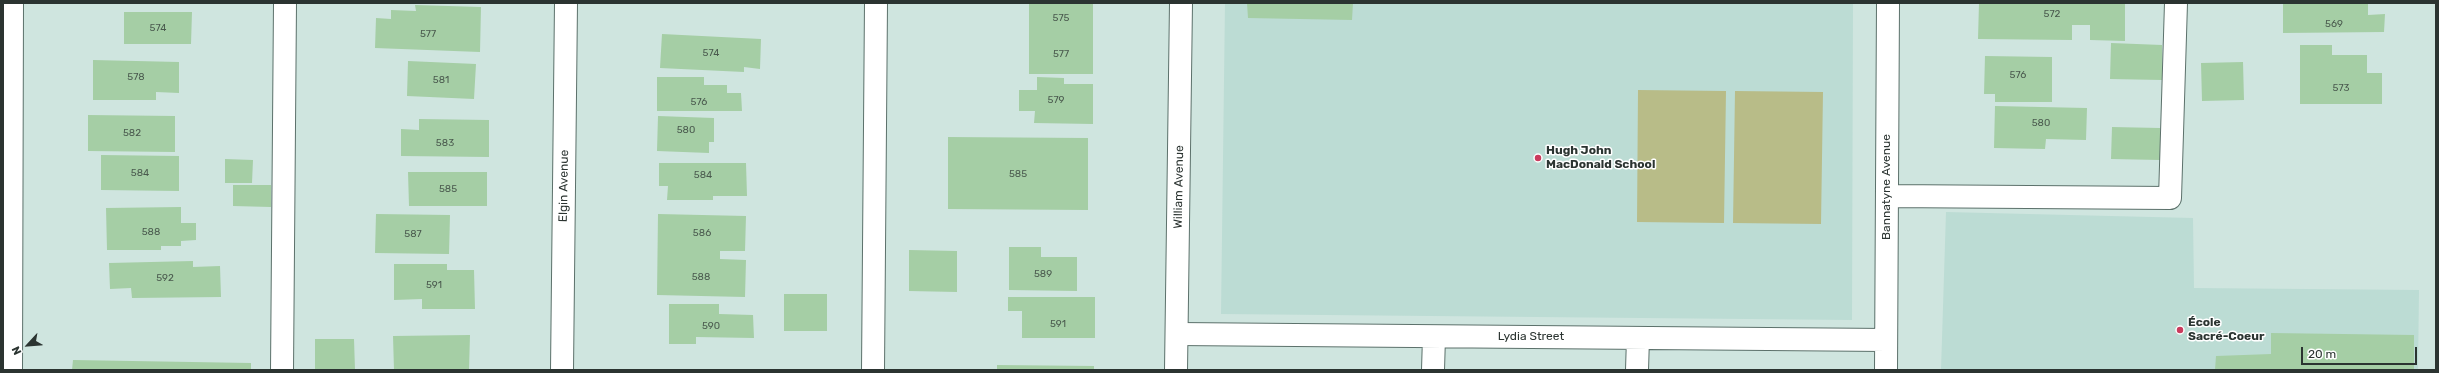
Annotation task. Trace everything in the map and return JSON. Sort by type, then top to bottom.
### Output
[{"type":"street","points":[[11,370],[12,3]]},
{"type":"street","points":[[282,370],[285,3]]},
{"type":"street","name":"Elgin Avenue","points":[[562,370],[566,3]]},
{"type":"street","points":[[873,370],[876,3]]},
{"type":"street","name":"William Avenue","points":[[1176,370],[1181,3]]},
{"type":"street","name":"Bannatyne Avenue","points":[[1886,370],[1888,3]]},
{"type":"street","points":[[1887,196],[2170,198],[2176,3]]},
{"type":"street","name":"Lydia Street","points":[[1177,334],[1886,340]]},
{"type":"street","points":[[1434,337],[1434,370]]},
{"type":"street","points":[[1638,338],[1638,370]]},
{"type":"shaded area","name":"Hugh John MacDonald School","points":[[1225,3],[1853,3],[1852,320],[1221,314]]},
{"type":"shaded area","name":"École Sacré-Coeur","points":[[1946,212],[2193,218],[2194,288],[2419,290],[2418,370],[1941,370]]},
{"type":"green space","points":[[1638,90],[1726,91],[1724,223],[1637,222]]},
{"type":"green space","points":[[1735,91],[1823,92],[1821,224],[1733,223]]},
{"type":"building","points":[[1029,3],[1093,3],[1093,74],[1029,74]]},
{"type":"building","points":[[1247,3],[1353,3],[1352,20],[1248,18]]},
{"type":"building","points":[[1979,3],[2125,3],[2125,41],[2090,40],[2090,25],[2072,25],[2072,40],[1978,39]]},
{"type":"building","points":[[2283,3],[2368,3],[2368,15],[2385,14],[2384,32],[2283,33]]},
{"type":"building","points":[[415,5],[481,7],[480,52],[375,48],[376,18],[391,19],[391,10],[416,11]]},
{"type":"building","points":[[124,12],[192,12],[191,44],[124,44]]},
{"type":"building","points":[[662,34],[761,39],[760,69],[744,67],[744,72],[660,68]]},
{"type":"building","points":[[2111,43],[2162,45],[2162,80],[2110,79]]},
{"type":"building","points":[[2300,45],[2332,45],[2332,55],[2367,55],[2367,73],[2382,73],[2382,104],[2300,104]]},
{"type":"building","points":[[1985,56],[2052,57],[2052,102],[1995,102],[1995,94],[1984,94]]},
{"type":"building","points":[[93,60],[179,62],[179,93],[156,92],[156,100],[93,100]]},
{"type":"building","points":[[408,61],[476,64],[474,99],[407,96]]},
{"type":"building","points":[[2243,62],[2244,100],[2202,101],[2201,63]]},
{"type":"building","points":[[657,77],[704,77],[704,85],[727,85],[727,93],[741,93],[742,111],[657,111]]},
{"type":"building","points":[[1037,77],[1064,78],[1064,84],[1093,84],[1093,124],[1034,123],[1035,111],[1019,111],[1019,90],[1037,90]]},
{"type":"building","points":[[1995,106],[2087,108],[2086,140],[2046,139],[2045,149],[1994,148]]},
{"type":"building","points":[[88,115],[175,116],[175,152],[88,151]]},
{"type":"building","points":[[658,116],[714,118],[714,142],[709,142],[709,153],[657,151]]},
{"type":"building","points":[[419,119],[489,120],[489,157],[401,156],[401,129],[419,130]]},
{"type":"building","points":[[2112,127],[2160,128],[2160,160],[2111,159]]},
{"type":"building","points":[[948,137],[1088,138],[1088,210],[948,209]]},
{"type":"building","points":[[101,155],[179,156],[179,191],[101,190]]},
{"type":"building","points":[[225,159],[253,160],[252,183],[225,183]]},
{"type":"building","points":[[659,163],[746,163],[747,196],[713,196],[713,200],[667,200],[668,186],[659,186]]},
{"type":"building","points":[[408,172],[487,172],[487,206],[409,206]]},
{"type":"building","points":[[233,185],[271,185],[271,207],[233,206]]},
{"type":"building","points":[[181,207],[181,223],[196,223],[196,240],[181,241],[181,246],[161,246],[161,250],[107,250],[106,208]]},
{"type":"building","points":[[376,214],[450,215],[449,254],[375,253]]},
{"type":"building","points":[[658,214],[746,216],[745,251],[720,251],[720,259],[746,260],[745,297],[657,295]]},
{"type":"building","points":[[1009,247],[1041,247],[1041,257],[1077,257],[1077,291],[1009,290]]},
{"type":"building","points":[[909,250],[957,251],[957,292],[909,291]]},
{"type":"building","points":[[193,261],[193,267],[220,266],[221,297],[132,298],[131,288],[110,289],[109,263]]},
{"type":"building","points":[[394,264],[447,264],[447,270],[474,270],[475,309],[422,309],[422,299],[394,300]]},
{"type":"building","points":[[784,294],[827,294],[827,331],[784,331]]},
{"type":"building","points":[[1008,297],[1095,297],[1095,338],[1022,338],[1022,311],[1008,311]]},
{"type":"building","points":[[669,304],[719,304],[719,314],[753,315],[754,338],[696,337],[696,344],[669,344]]},
{"type":"building","points":[[2271,333],[2414,335],[2414,370],[2215,370],[2216,356],[2271,354]]},
{"type":"building","points":[[470,335],[469,370],[394,370],[393,336]]},
{"type":"building","points":[[315,339],[354,339],[355,370],[315,370]]},
{"type":"building","points":[[73,360],[251,363],[251,370],[72,370]]},
{"type":"building","points":[[997,365],[1094,366],[1094,370],[997,370]]},
{"type":"place","name":"Hugh John MacDonald School","points":[[1538,158]]},
{"type":"place","name":"École Sacré-Coeur","points":[[2180,330]]}]
